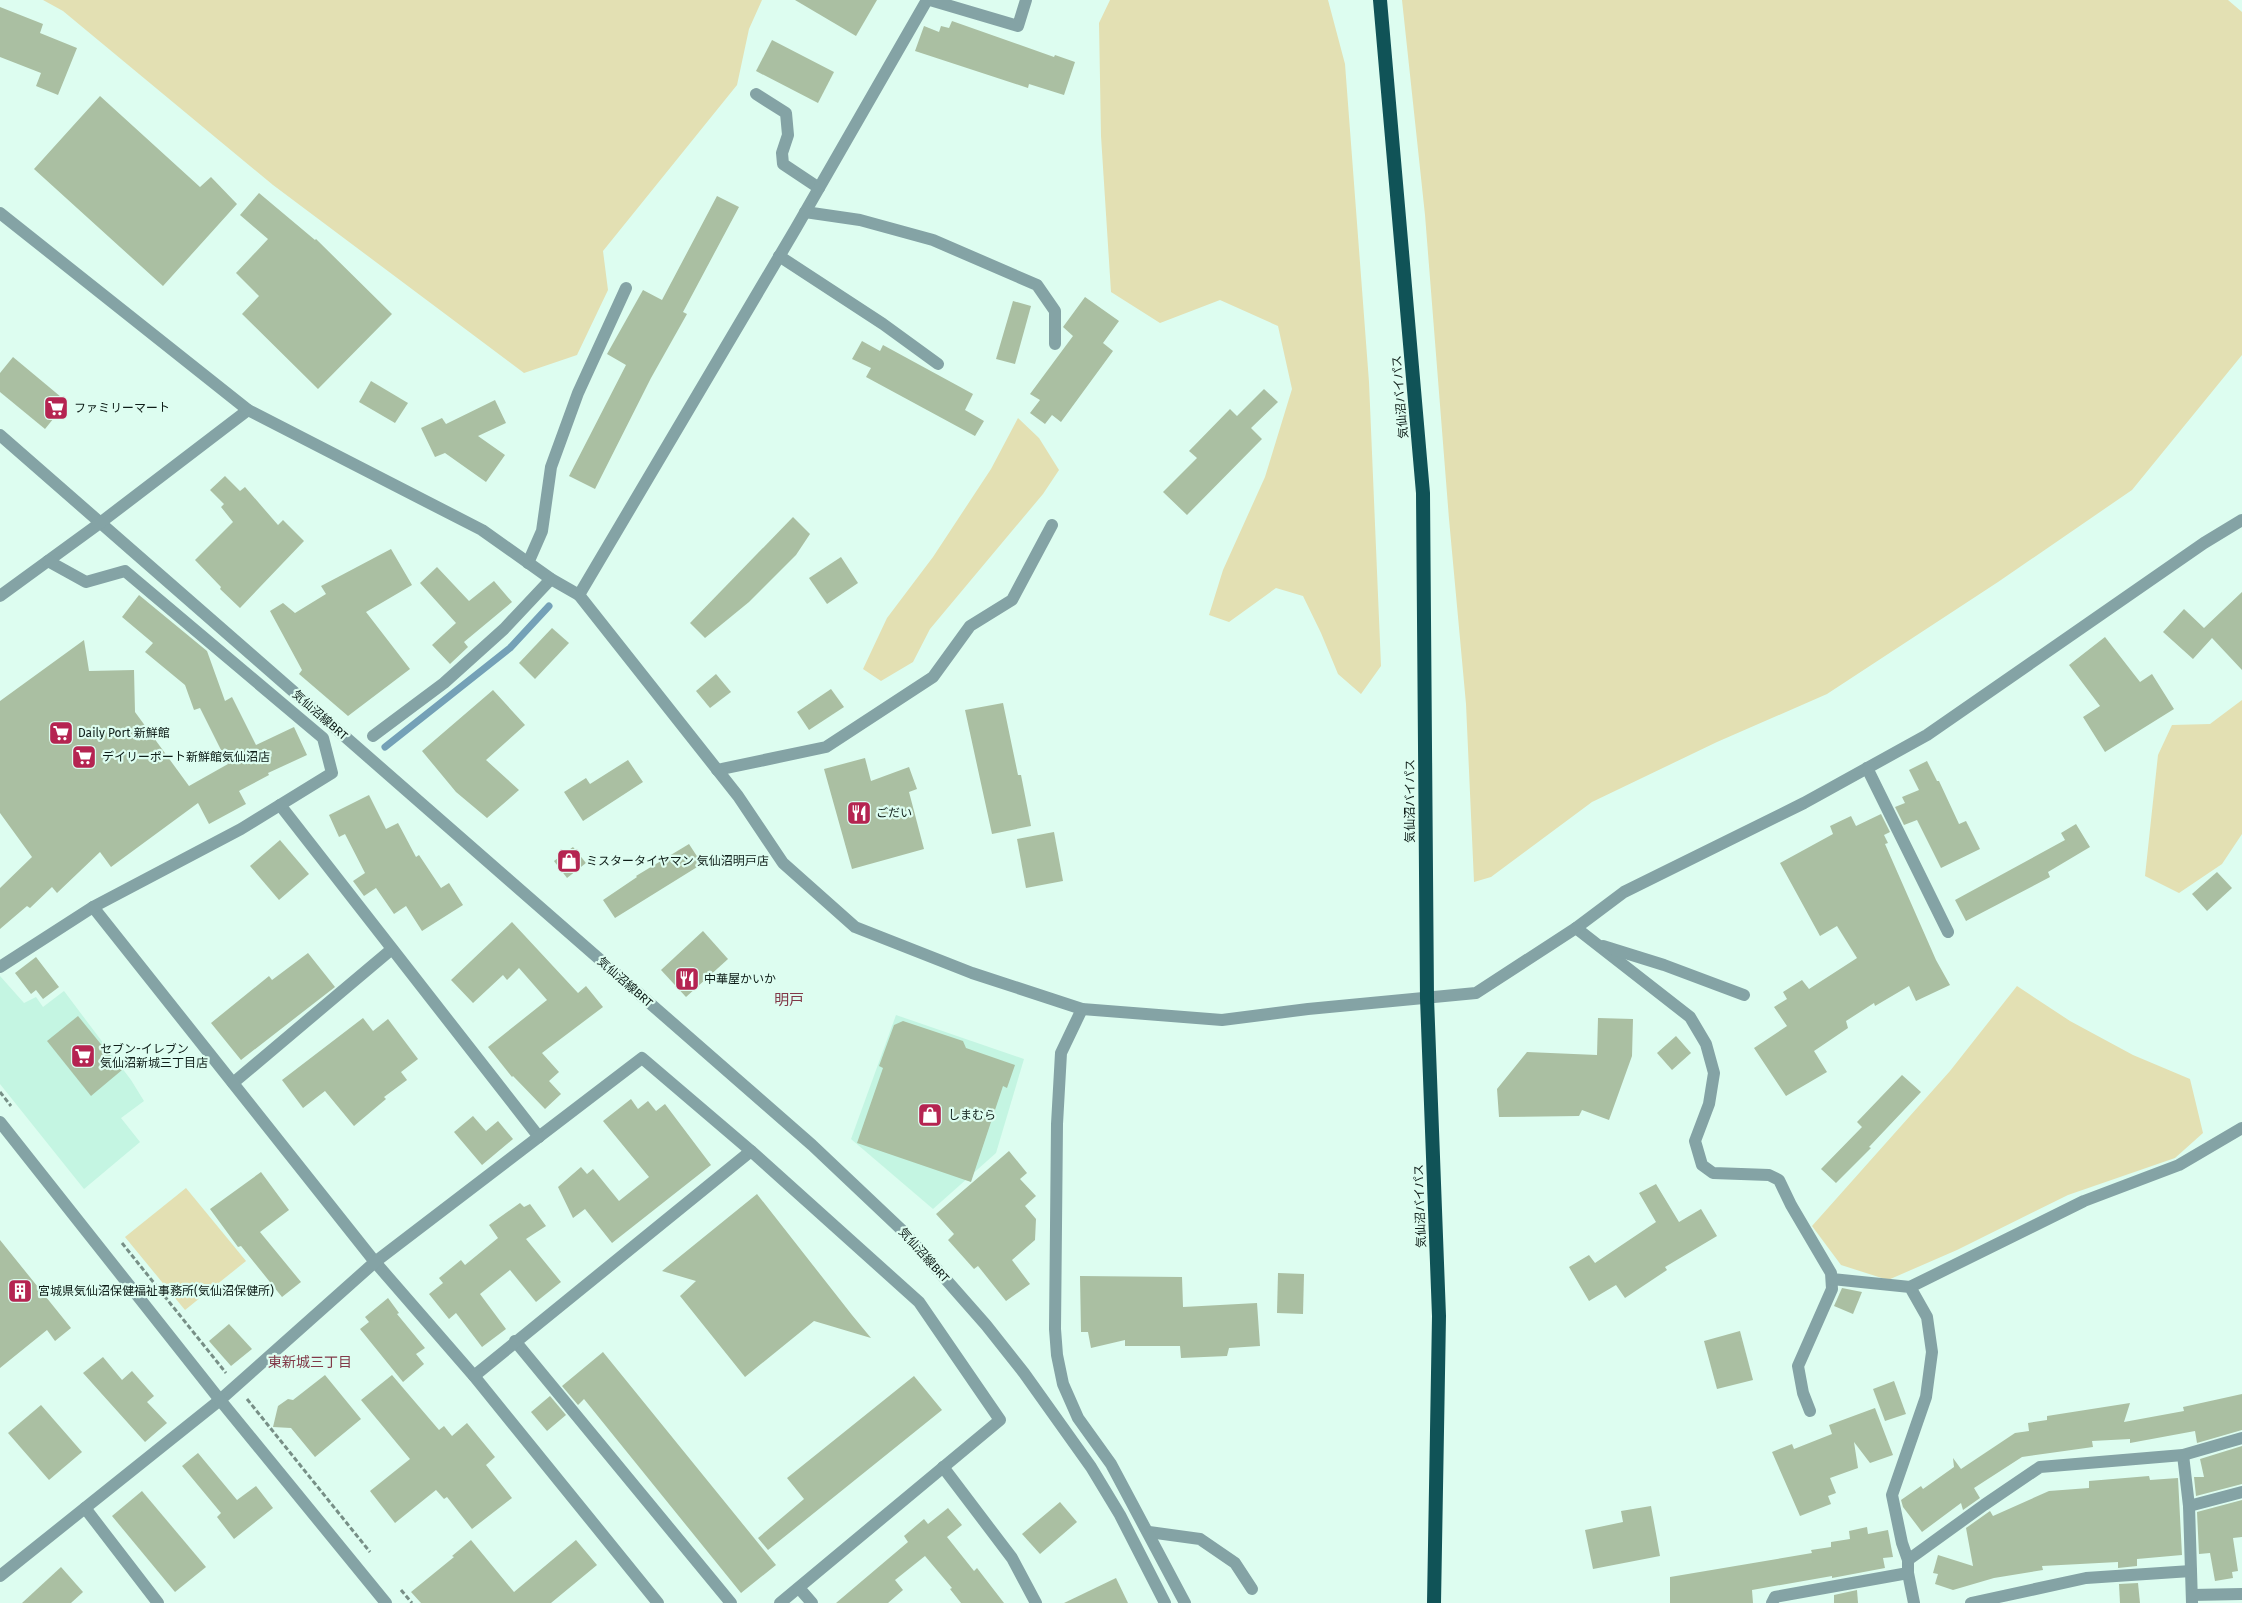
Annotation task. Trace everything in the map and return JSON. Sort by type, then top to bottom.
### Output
[{"type":"highway","name":"気仙沼バイパス","points":[[1380,0],[1423,493],[1426,998],[1439,1316],[1434,1603]]},
{"type":"street","points":[[579,595],[928,0],[1018,26],[1026,0]]},
{"type":"street","points":[[756,94],[786,113],[788,135],[782,153],[783,164],[819,188]]},
{"type":"street","points":[[805,212],[860,220],[934,240],[1037,285],[1055,311],[1054,344]]},
{"type":"street","points":[[0,213],[248,410],[482,530],[551,579],[579,595],[738,796],[783,863],[855,927],[972,972],[1082,1009],[1222,1020],[1308,1009],[1476,993],[1576,928],[1624,892],[1804,803],[1927,735],[2187,554],[2242,520]]},
{"type":"street","points":[[779,256],[883,324],[938,364]]},
{"type":"street","points":[[528,563],[542,531],[551,467],[578,394],[626,288]]},
{"type":"street","points":[[0,596],[100,523],[248,410]]},
{"type":"street","name":"気仙沼線BRT","points":[[0,435],[804,1139],[905,1233],[986,1325],[1063,1425],[1120,1514],[1165,1603]]},
{"type":"street","points":[[717,770],[826,747],[933,678],[970,626],[1012,600],[1052,525]]},
{"type":"street","points":[[0,967],[93,907],[240,829],[332,773],[323,738],[125,571],[86,582],[48,561]]},
{"type":"street","points":[[373,736],[444,683],[504,629],[551,579]]},
{"type":"street","points":[[1867,768],[1948,932]]},
{"type":"street","points":[[280,805],[539,1137]]},
{"type":"street","points":[[93,907],[375,1262],[474,1376],[658,1603]]},
{"type":"street","points":[[1576,928],[1690,1017],[1706,1044],[1714,1073],[1709,1104],[1696,1141],[1702,1165],[1713,1173],[1769,1175],[1780,1180],[1791,1205],[1831,1274],[1832,1289],[1798,1366],[1803,1393],[1810,1411]]},
{"type":"street","points":[[1596,944],[1664,965],[1744,995]]},
{"type":"street","points":[[233,1083],[392,949]]},
{"type":"street","points":[[1082,1009],[1061,1053],[1057,1133],[1055,1329],[1057,1355],[1063,1384],[1078,1418],[1111,1464],[1149,1532],[1185,1603]]},
{"type":"street","points":[[0,1576],[237,1386],[375,1262],[642,1058],[751,1151],[919,1302],[1000,1420],[780,1603]]},
{"type":"street","points":[[0,1122],[220,1400],[386,1603]]},
{"type":"street","points":[[1832,1279],[1910,1287],[2084,1202],[2179,1165],[2242,1128]]},
{"type":"street","points":[[474,1376],[751,1151]]},
{"type":"street","points":[[1910,1287],[1927,1317],[1932,1352],[1926,1397],[1892,1495],[1914,1603]]},
{"type":"street","points":[[515,1341],[732,1603]]},
{"type":"street","points":[[1772,1603],[1775,1597],[1908,1567],[1984,1505],[2040,1467],[2183,1454],[2242,1438]]},
{"type":"street","points":[[2183,1454],[2189,1506],[2192,1599],[2242,1594]]},
{"type":"street","points":[[943,1467],[1012,1558],[1036,1603]]},
{"type":"street","points":[[2189,1506],[2242,1492]]},
{"type":"street","points":[[85,1508],[158,1603]]},
{"type":"street","points":[[1149,1532],[1200,1539],[1235,1563],[1252,1589]]},
{"type":"street","points":[[1970,1603],[2086,1578],[2191,1571]]},
{"type":"street","points":[[799,1588],[812,1603]]},
{"type":"path","points":[[0,1092],[12,1108]]},
{"type":"path","points":[[118,1239],[374,1556]]},
{"type":"path","points":[[399,1588],[412,1603]]},
{"type":"shaded area","points":[[43,0],[762,0],[749,29],[737,85],[603,251],[608,290],[577,355],[524,373],[273,185],[63,11]]},
{"type":"shaded area","points":[[1110,0],[1328,0],[1345,64],[1369,382],[1381,666],[1361,694],[1338,674],[1303,596],[1276,588],[1229,622],[1209,615],[1223,570],[1265,477],[1292,389],[1278,326],[1220,300],[1160,323],[1111,292],[1101,136],[1099,23]]},
{"type":"shaded area","points":[[1402,0],[2228,0],[2242,12],[2242,355],[2132,490],[1998,582],[1827,694],[1717,742],[1592,802],[1491,877],[1474,882],[1466,704],[1425,215]]},
{"type":"shaded area","points":[[1018,418],[1039,438],[1059,470],[1043,494],[930,629],[913,662],[881,681],[863,669],[887,618],[933,557],[991,469]]},
{"type":"shaded area","points":[[2242,700],[2242,834],[2222,864],[2179,893],[2145,876],[2158,755],[2172,725],[2210,724]]},
{"type":"shaded area","points":[[0,976],[24,1003],[36,997],[43,1007],[64,991],[131,1080],[144,1101],[121,1118],[140,1142],[84,1189],[0,1084]]},
{"type":"shaded area","points":[[2017,986],[2070,1021],[2133,1055],[2190,1079],[2203,1133],[2175,1158],[2068,1195],[1957,1250],[1888,1280],[1841,1265],[1812,1226],[1950,1071]]},
{"type":"shaded area","name":"しまむら","points":[[896,1015],[1024,1059],[996,1153],[933,1209],[851,1139]]},
{"type":"shaded area","points":[[186,1188],[246,1261],[185,1310],[125,1237]]},
{"type":"building","points":[[795,0],[877,0],[856,36]]},
{"type":"building","points":[[0,7],[43,24],[40,33],[77,48],[58,95],[36,86],[41,73],[0,57]]},
{"type":"building","points":[[952,21],[1054,57],[1055,55],[1075,62],[1064,95],[1029,84],[1028,88],[915,51],[924,26],[939,32],[941,26],[949,28]]},
{"type":"building","points":[[772,40],[834,72],[818,103],[756,71]]},
{"type":"building","points":[[100,96],[200,187],[211,177],[237,204],[163,286],[34,169]]},
{"type":"building","points":[[259,193],[316,239],[392,314],[318,389],[242,314],[259,296],[236,273],[268,239],[240,215]]},
{"type":"building","points":[[717,196],[739,207],[683,312],[687,314],[651,378],[595,489],[569,476],[626,365],[607,354],[643,290],[662,300]]},
{"type":"building","points":[[1085,297],[1119,321],[1103,343],[1113,351],[1061,422],[1052,415],[1045,424],[1030,413],[1040,400],[1030,394],[1073,336],[1063,327]]},
{"type":"building","points":[[1013,301],[1031,306],[1015,364],[996,359]]},
{"type":"building","points":[[862,341],[880,351],[883,345],[973,394],[965,410],[984,421],[975,436],[866,377],[871,368],[852,359]]},
{"type":"building","points":[[13,357],[67,402],[45,429],[0,392],[0,373]]},
{"type":"building","points":[[371,381],[408,403],[395,423],[359,402]]},
{"type":"building","points":[[1264,389],[1278,402],[1251,428],[1262,439],[1187,515],[1163,492],[1197,458],[1189,451],[1230,409],[1237,416]]},
{"type":"building","points":[[495,400],[506,423],[478,436],[505,455],[486,482],[445,453],[435,457],[421,428],[442,418],[446,424]]},
{"type":"building","points":[[225,476],[240,491],[245,487],[278,525],[283,520],[304,541],[240,608],[220,589],[221,587],[195,560],[233,522],[221,507],[224,504],[210,490]]},
{"type":"building","points":[[793,517],[810,534],[796,555],[749,602],[705,638],[690,623]]},
{"type":"building","points":[[391,549],[412,585],[366,612],[410,669],[348,716],[299,674],[302,670],[270,611],[283,603],[295,613],[326,594],[321,586]]},
{"type":"building","points":[[841,557],[858,583],[827,604],[809,578]]},
{"type":"building","points":[[437,567],[469,601],[494,581],[512,602],[464,642],[468,647],[450,664],[432,645],[456,623],[420,583]]},
{"type":"building","points":[[2242,592],[2242,670],[2212,638],[2193,659],[2163,632],[2184,609],[2204,628]]},
{"type":"building","points":[[139,595],[207,651],[225,701],[232,697],[256,745],[294,727],[307,755],[268,773],[269,775],[239,791],[246,804],[209,824],[198,803],[111,867],[100,852],[57,893],[52,887],[30,908],[27,906],[0,929],[0,888],[32,857],[0,813],[0,701],[84,640],[89,671],[134,670],[135,712],[189,786],[228,764],[200,708],[194,710],[185,685],[145,652],[153,643],[122,617]]},
{"type":"building","points":[[552,628],[569,643],[535,679],[519,663]]},
{"type":"building","points":[[2105,637],[2140,682],[2152,674],[2174,709],[2105,752],[2083,717],[2100,706],[2069,665]]},
{"type":"building","points":[[716,674],[731,692],[710,708],[696,691]]},
{"type":"building","points":[[831,689],[844,707],[809,730],[797,712]]},
{"type":"building","points":[[493,690],[525,725],[486,760],[519,790],[487,818],[456,792],[422,751]]},
{"type":"building","points":[[1003,703],[1018,775],[1021,775],[1031,826],[992,834],[965,710]]},
{"type":"building","name":"ごだい","points":[[865,758],[871,781],[909,767],[917,789],[909,792],[924,849],[852,869],[824,769]]},
{"type":"building","points":[[628,760],[643,782],[583,821],[564,792],[586,778],[590,784]]},
{"type":"building","points":[[1927,761],[1937,781],[1939,781],[1959,824],[1966,821],[1980,849],[1941,868],[1917,820],[1904,825],[1895,807],[1905,803],[1902,797],[1919,790],[1909,770]]},
{"type":"building","points":[[369,795],[386,829],[398,823],[416,857],[419,855],[441,888],[449,883],[463,905],[422,931],[406,906],[394,914],[376,888],[364,896],[353,881],[365,873],[345,834],[339,837],[329,815]]},
{"type":"building","points":[[1881,814],[1890,832],[1884,835],[1888,843],[1885,844],[1936,960],[1950,985],[1916,1001],[1909,986],[1875,1006],[1874,1003],[1846,1021],[1848,1028],[1814,1051],[1827,1072],[1786,1096],[1754,1048],[1787,1026],[1774,1007],[1787,999],[1783,992],[1802,980],[1809,989],[1857,958],[1837,926],[1820,936],[1780,863],[1833,834],[1830,826],[1851,816],[1856,826]]},
{"type":"building","points":[[2076,824],[2090,847],[2048,872],[2050,877],[1966,921],[1955,900],[2065,840],[2061,833]]},
{"type":"building","points":[[1054,832],[1063,881],[1026,888],[1017,839]]},
{"type":"building","points":[[280,840],[309,874],[279,900],[250,866]]},
{"type":"building","points":[[689,844],[702,864],[615,918],[603,900],[636,876]]},
{"type":"building","points":[[573,847],[586,863],[567,878],[554,861]]},
{"type":"building","points":[[2217,872],[2232,888],[2207,911],[2192,894]]},
{"type":"building","points":[[512,922],[578,993],[586,986],[603,1007],[542,1053],[559,1072],[549,1081],[561,1094],[545,1109],[512,1077],[488,1047],[547,1000],[519,968],[507,980],[503,975],[473,1003],[451,980]]},
{"type":"building","name":"中華屋かいか","points":[[703,931],[728,959],[686,997],[661,970]]},
{"type":"building","points":[[308,953],[335,987],[241,1060],[211,1023],[269,976],[272,980]]},
{"type":"building","points":[[36,957],[59,987],[43,999],[36,990],[31,994],[15,973]]},
{"type":"building","points":[[78,1016],[122,1070],[91,1096],[47,1041]]},
{"type":"building","points":[[363,1018],[373,1031],[388,1019],[418,1059],[401,1072],[407,1080],[384,1097],[386,1099],[354,1126],[325,1091],[303,1108],[282,1080]]},
{"type":"building","points":[[1598,1018],[1633,1019],[1632,1056],[1609,1120],[1582,1110],[1579,1116],[1499,1117],[1497,1089],[1527,1052],[1597,1055]]},
{"type":"building","name":"しまむら","points":[[903,1021],[963,1041],[966,1048],[1015,1065],[1007,1088],[1003,1086],[971,1182],[857,1143],[883,1068],[879,1066],[894,1025]]},
{"type":"building","points":[[1676,1036],[1691,1053],[1672,1070],[1657,1053]]},
{"type":"building","points":[[1902,1075],[1921,1092],[1869,1147],[1871,1148],[1836,1183],[1821,1169],[1862,1127],[1857,1122]]},
{"type":"building","points":[[631,1099],[638,1109],[648,1101],[656,1111],[665,1104],[711,1165],[612,1243],[585,1209],[573,1218],[558,1187],[581,1167],[587,1174],[593,1169],[619,1201],[649,1177],[603,1121]]},
{"type":"building","points":[[473,1116],[486,1131],[498,1121],[513,1139],[482,1165],[454,1132]]},
{"type":"building","points":[[1009,1151],[1027,1173],[1020,1179],[1036,1196],[1025,1206],[1036,1219],[1035,1240],[1012,1260],[1030,1284],[1006,1301],[978,1266],[974,1269],[948,1240],[954,1234],[936,1214]]},
{"type":"building","points":[[261,1172],[289,1210],[260,1232],[301,1282],[282,1297],[241,1246],[238,1247],[210,1209]]},
{"type":"building","points":[[1656,1184],[1679,1222],[1701,1209],[1717,1236],[1665,1267],[1667,1270],[1625,1298],[1616,1285],[1589,1301],[1569,1267],[1589,1255],[1595,1263],[1656,1222],[1639,1193]]},
{"type":"building","points":[[757,1194],[871,1338],[814,1321],[745,1377],[680,1296],[696,1281],[662,1271]]},
{"type":"building","points":[[520,1203],[524,1207],[530,1204],[546,1226],[526,1239],[561,1282],[536,1302],[510,1270],[480,1294],[506,1329],[482,1347],[456,1313],[449,1319],[429,1294],[443,1283],[439,1278],[461,1260],[465,1265],[498,1238],[489,1225]]},
{"type":"building","name":"宮城県気仙沼保健福祉事務所(気仙沼保健所)","points":[[0,1240],[71,1328],[55,1341],[47,1330],[0,1368]]},
{"type":"building","points":[[1278,1273],[1304,1274],[1303,1314],[1277,1313]]},
{"type":"building","points":[[1080,1276],[1182,1277],[1183,1307],[1257,1303],[1260,1346],[1229,1348],[1227,1356],[1181,1358],[1180,1346],[1125,1346],[1125,1340],[1091,1348],[1088,1332],[1081,1332]]},
{"type":"building","points":[[1842,1288],[1862,1292],[1853,1314],[1834,1306]]},
{"type":"building","points":[[388,1298],[399,1313],[397,1314],[425,1348],[416,1354],[424,1364],[403,1382],[360,1329],[369,1322],[365,1317]]},
{"type":"building","points":[[229,1324],[252,1349],[231,1366],[209,1341]]},
{"type":"building","points":[[1740,1331],[1753,1380],[1717,1389],[1704,1341]]},
{"type":"building","points":[[603,1352],[776,1565],[741,1593],[584,1399],[578,1405],[562,1386]]},
{"type":"building","points":[[103,1357],[122,1380],[132,1371],[154,1396],[147,1402],[167,1423],[145,1442],[83,1373]]},
{"type":"building","points":[[325,1375],[361,1419],[315,1457],[291,1428],[273,1427],[278,1406],[288,1399],[293,1400]]},
{"type":"building","points":[[392,1375],[439,1430],[444,1426],[452,1436],[467,1423],[495,1457],[486,1465],[512,1498],[472,1529],[447,1497],[444,1499],[436,1490],[395,1523],[370,1491],[410,1459],[361,1400]]},
{"type":"building","points":[[914,1376],[942,1410],[768,1550],[758,1538],[804,1499],[787,1478]]},
{"type":"building","points":[[1894,1381],[1906,1414],[1885,1421],[1873,1389]]},
{"type":"building","points":[[2242,1394],[2242,1430],[2197,1443],[2195,1431],[2130,1443],[2130,1439],[2092,1441],[2093,1447],[2022,1457],[1974,1488],[1980,1498],[1963,1510],[1961,1503],[1922,1532],[1903,1507],[1901,1500],[1921,1486],[1923,1489],[1954,1467],[1953,1458],[1961,1469],[2015,1433],[2029,1431],[2028,1423],[2047,1420],[2047,1416],[2130,1403],[2124,1422],[2184,1411],[2183,1407]]},
{"type":"building","points":[[550,1396],[566,1415],[547,1431],[531,1412]]},
{"type":"building","points":[[41,1405],[82,1452],[49,1480],[8,1433]]},
{"type":"building","points":[[1875,1408],[1893,1455],[1870,1463],[1854,1442],[1858,1468],[1830,1478],[1836,1493],[1828,1496],[1831,1504],[1800,1516],[1772,1452],[1792,1444],[1794,1449],[1832,1434],[1829,1425]]},
{"type":"building","points":[[2242,1446],[2242,1484],[2196,1496],[2194,1477],[2204,1477],[2200,1459]]},
{"type":"building","points":[[198,1453],[237,1500],[256,1486],[273,1508],[234,1539],[217,1517],[221,1513],[182,1466]]},
{"type":"building","points":[[2149,1476],[2150,1480],[2178,1478],[2182,1555],[2137,1559],[2137,1566],[2118,1568],[2118,1562],[2042,1566],[2043,1570],[1994,1578],[1953,1590],[1935,1584],[1938,1574],[1933,1573],[1938,1555],[1973,1566],[1966,1528],[1990,1511],[1993,1516],[2049,1491],[2089,1488],[2089,1481]]},
{"type":"building","points":[[142,1491],[206,1567],[175,1592],[112,1516]]},
{"type":"building","points":[[2242,1500],[2242,1537],[2233,1538],[2238,1571],[2232,1572],[2233,1578],[2215,1581],[2210,1553],[2199,1554],[2197,1512]]},
{"type":"building","points":[[1060,1502],[1077,1522],[1040,1554],[1022,1534]]},
{"type":"building","points":[[1651,1506],[1660,1556],[1593,1569],[1585,1530],[1623,1522],[1621,1511]]},
{"type":"building","points":[[948,1508],[962,1525],[947,1537],[974,1571],[977,1568],[1004,1603],[961,1603],[950,1589],[952,1588],[925,1556],[895,1580],[903,1590],[888,1603],[836,1603],[908,1542],[904,1536],[924,1519],[928,1524]]},
{"type":"building","points":[[1867,1527],[1868,1534],[1888,1530],[1893,1557],[1883,1558],[1885,1568],[1752,1590],[1753,1603],[1670,1603],[1670,1577],[1812,1553],[1811,1550],[1831,1547],[1831,1542],[1850,1539],[1849,1531]]},
{"type":"building","points":[[471,1540],[514,1592],[576,1540],[597,1565],[551,1603],[421,1603],[411,1592],[454,1557],[452,1556]]},
{"type":"building","points":[[61,1567],[83,1592],[71,1603],[22,1603]]},
{"type":"building","points":[[1116,1578],[1128,1603],[1064,1603]]},
{"type":"building","points":[[2138,1583],[2140,1603],[2120,1603],[2119,1584]]},
{"type":"building","points":[[1857,1590],[1858,1603],[1834,1603],[1834,1595]]},
{"type":"waterway","points":[[385,747],[510,648],[549,606]]},
{"type":"place","name":"ファミリーマート","points":[[56,408]]},
{"type":"place","name":"Daily Port 新鮮館","points":[[61,733]]},
{"type":"place","name":"デイリーポート新鮮館気仙沼店","points":[[84,757]]},
{"type":"place","name":"ごだい","points":[[859,813]]},
{"type":"place","name":"ミスタータイヤマン 気仙沼明戸店","points":[[569,861]]},
{"type":"place","name":"中華屋かいか","points":[[687,979]]},
{"type":"place","name":"セブン-イレブン 気仙沼新城三丁目店","points":[[83,1056]]},
{"type":"place","name":"しまむら","points":[[930,1115]]},
{"type":"place","name":"宮城県気仙沼保健福祉事務所(気仙沼保健所)","points":[[20,1291]]},
{"type":"district","name":"明戸","points":[[789,1000]]},
{"type":"district","name":"東新城三丁目","points":[[310,1362]]}]
